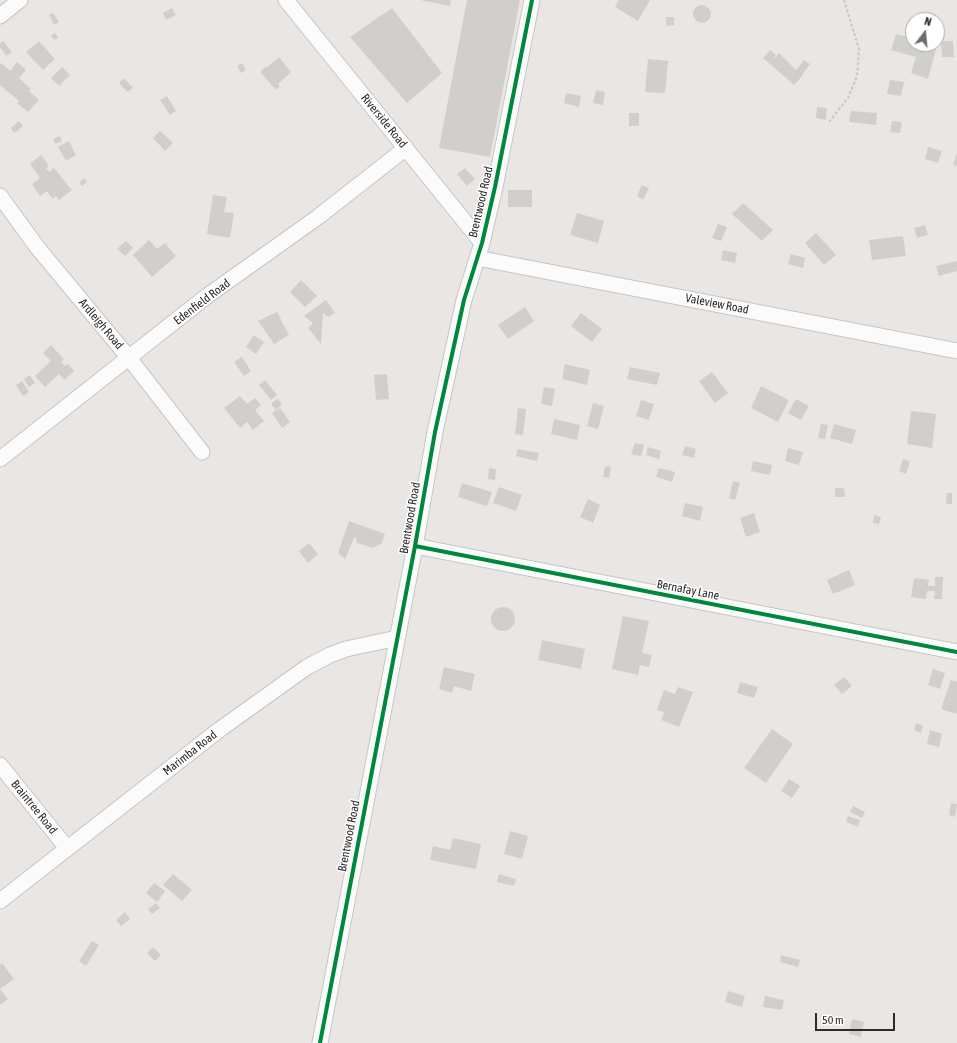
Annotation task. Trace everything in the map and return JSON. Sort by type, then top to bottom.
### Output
[{"type":"street","points":[[0,16],[20,0]]},
{"type":"street","name":"Riverside Road","points":[[286,0],[406,148],[457,214],[482,243]]},
{"type":"street","name":"Brentwood Road","points":[[320,1043],[398,638],[435,432],[464,300],[482,243],[495,187],[532,0]]},
{"type":"street","name":"Edenfield Road","points":[[0,459],[207,296],[318,217],[406,148]]},
{"type":"street","name":"Ardleigh Road","points":[[0,196],[37,247],[129,358],[202,452]]},
{"type":"street","name":"Valeview Road","points":[[477,258],[957,351]]},
{"type":"street","name":"Bernafay Lane","points":[[415,546],[957,652]]},
{"type":"street","name":"Marimba Road","points":[[0,901],[219,730],[307,667],[330,655],[346,649],[398,638]]},
{"type":"street","name":"Braintree Road","points":[[0,765],[67,848]]},
{"type":"path","points":[[829,122],[848,98],[857,76],[859,49],[844,0]]},
{"type":"building","points":[[420,0],[451,0],[450,6]]},
{"type":"building","points":[[467,0],[520,0],[490,157],[439,148]]},
{"type":"building","points":[[619,0],[650,0],[638,21],[615,7]]},
{"type":"building","points":[[698,5],[706,5],[711,10],[709,21],[706,23],[698,23],[693,18],[693,10]]},
{"type":"building","points":[[172,8],[176,15],[166,20],[163,13]]},
{"type":"building","points":[[392,8],[442,73],[407,103],[350,37]]},
{"type":"building","points":[[53,13],[59,22],[54,25],[49,15]]},
{"type":"building","points":[[666,17],[674,17],[674,25],[666,26]]},
{"type":"building","points":[[55,33],[58,38],[54,40],[51,36]]},
{"type":"building","points":[[896,34],[905,36],[905,52],[935,52],[928,79],[911,73],[916,57],[891,50]]},
{"type":"building","points":[[3,41],[12,52],[6,56],[0,47],[0,43]]},
{"type":"building","points":[[39,41],[55,59],[43,70],[26,52]]},
{"type":"building","points":[[945,41],[953,41],[954,57],[942,57],[942,52],[945,52]]},
{"type":"building","points":[[770,50],[776,55],[773,60],[779,53],[796,70],[804,60],[810,64],[794,85],[763,58]]},
{"type":"building","points":[[279,57],[291,72],[278,84],[280,86],[276,90],[261,73],[261,71]]},
{"type":"building","points":[[648,59],[668,61],[665,93],[645,92]]},
{"type":"building","points":[[17,62],[26,70],[19,78],[31,89],[29,91],[39,100],[28,112],[17,103],[19,101],[0,85],[0,64],[1,63],[10,71]]},
{"type":"building","points":[[242,63],[246,70],[241,73],[237,66]]},
{"type":"building","points":[[62,67],[70,75],[59,86],[51,78]]},
{"type":"building","points":[[124,78],[133,88],[127,92],[119,83]]},
{"type":"building","points":[[890,80],[904,82],[901,96],[887,94]]},
{"type":"building","points":[[596,90],[605,92],[603,105],[593,103]]},
{"type":"building","points":[[566,93],[581,96],[579,107],[564,103]]},
{"type":"building","points":[[167,96],[176,111],[170,115],[160,100]]},
{"type":"building","points":[[817,107],[827,108],[826,120],[816,118]]},
{"type":"building","points":[[851,111],[877,113],[876,125],[849,122]]},
{"type":"building","points":[[629,113],[639,113],[639,126],[629,126]]},
{"type":"building","points":[[19,121],[23,126],[14,133],[11,128]]},
{"type":"building","points":[[892,121],[902,122],[900,133],[890,132]]},
{"type":"building","points":[[160,131],[173,143],[165,151],[153,138]]},
{"type":"building","points":[[60,136],[62,141],[55,144],[53,139]]},
{"type":"building","points":[[69,141],[76,155],[66,161],[58,147]]},
{"type":"building","points":[[928,147],[942,151],[938,163],[925,159]]},
{"type":"building","points":[[957,153],[957,166],[953,165]]},
{"type":"building","points":[[41,155],[49,166],[46,168],[49,172],[54,168],[72,190],[59,200],[56,196],[52,199],[47,191],[40,196],[32,184],[40,178],[30,164]]},
{"type":"building","points":[[465,168],[475,179],[467,186],[457,174]]},
{"type":"building","points":[[84,178],[87,182],[82,186],[79,183]]},
{"type":"building","points":[[642,185],[649,188],[643,200],[637,196]]},
{"type":"building","points":[[508,190],[532,190],[532,207],[508,207]]},
{"type":"building","points":[[213,195],[227,197],[224,212],[234,213],[230,238],[207,234]]},
{"type":"building","points":[[743,203],[773,230],[762,241],[732,214]]},
{"type":"building","points":[[577,213],[604,221],[598,243],[570,235]]},
{"type":"building","points":[[718,224],[727,227],[721,241],[712,238]]},
{"type":"building","points":[[925,225],[928,235],[917,238],[914,228]]},
{"type":"building","points":[[816,233],[836,255],[824,265],[805,243]]},
{"type":"building","points":[[903,236],[906,256],[872,260],[869,240]]},
{"type":"building","points":[[149,240],[157,249],[165,243],[176,256],[152,277],[133,255]]},
{"type":"building","points":[[126,241],[133,248],[125,256],[117,249]]},
{"type":"building","points":[[723,250],[737,253],[735,263],[721,260]]},
{"type":"building","points":[[791,254],[805,258],[803,268],[788,264]]},
{"type":"building","points":[[957,261],[957,271],[939,276],[936,266]]},
{"type":"building","points":[[301,280],[317,296],[305,307],[290,292]]},
{"type":"building","points":[[326,300],[335,313],[328,317],[323,313],[321,344],[308,328],[313,323],[304,316]]},
{"type":"building","points":[[525,307],[534,321],[508,339],[498,325]]},
{"type":"building","points":[[277,312],[289,335],[274,344],[258,321]]},
{"type":"building","points":[[581,313],[602,329],[592,342],[571,326]]},
{"type":"building","points":[[254,335],[264,342],[256,354],[246,347]]},
{"type":"building","points":[[51,345],[64,359],[61,362],[65,366],[68,364],[74,371],[64,380],[59,374],[45,387],[35,376],[51,361],[43,353]]},
{"type":"building","points":[[242,357],[251,371],[244,376],[234,362]]},
{"type":"building","points":[[565,364],[590,370],[587,385],[562,379]]},
{"type":"building","points":[[630,367],[660,373],[657,385],[627,379]]},
{"type":"building","points":[[712,372],[728,393],[715,403],[699,381]]},
{"type":"building","points":[[387,374],[389,399],[376,400],[374,375]]},
{"type":"building","points":[[30,375],[35,383],[29,387],[24,379]]},
{"type":"building","points":[[265,380],[277,395],[271,400],[259,385]]},
{"type":"building","points":[[22,381],[29,392],[23,396],[16,385]]},
{"type":"building","points":[[761,386],[789,400],[778,422],[751,408]]},
{"type":"building","points":[[544,387],[555,389],[552,406],[541,404]]},
{"type":"building","points":[[240,396],[247,404],[255,398],[261,405],[255,410],[264,421],[253,430],[247,422],[240,428],[224,408]]},
{"type":"building","points":[[278,399],[282,405],[275,410],[271,403]]},
{"type":"building","points":[[796,399],[809,406],[801,420],[788,413]]},
{"type":"building","points":[[641,400],[654,404],[649,420],[636,416]]},
{"type":"building","points":[[593,403],[604,406],[598,429],[587,426]]},
{"type":"building","points":[[280,408],[290,422],[282,428],[272,413]]},
{"type":"building","points":[[518,408],[526,409],[523,435],[515,434]]},
{"type":"building","points":[[911,411],[936,414],[932,448],[907,444]]},
{"type":"building","points":[[554,419],[580,425],[577,440],[551,434]]},
{"type":"building","points":[[821,424],[828,425],[825,439],[818,438]]},
{"type":"building","points":[[834,424],[856,430],[852,444],[830,438]]},
{"type":"building","points":[[635,443],[644,445],[641,456],[631,454]]},
{"type":"building","points":[[685,446],[696,449],[694,458],[682,455]]},
{"type":"building","points":[[648,447],[661,451],[659,459],[646,455]]},
{"type":"building","points":[[788,448],[803,452],[799,465],[785,461]]},
{"type":"building","points":[[518,449],[539,453],[537,461],[516,456]]},
{"type":"building","points":[[903,459],[910,461],[906,474],[899,471]]},
{"type":"building","points":[[753,461],[772,465],[770,475],[751,471]]},
{"type":"building","points":[[605,466],[611,467],[609,478],[603,477]]},
{"type":"building","points":[[489,468],[496,469],[495,480],[488,479]]},
{"type":"building","points":[[659,468],[675,472],[672,482],[656,477]]},
{"type":"building","points":[[733,481],[740,483],[735,500],[729,498]]},
{"type":"building","points":[[462,483],[492,492],[487,506],[458,497]]},
{"type":"building","points":[[499,487],[522,495],[516,511],[493,503]]},
{"type":"building","points":[[835,488],[844,488],[845,497],[835,497]]},
{"type":"building","points":[[947,493],[952,493],[952,504],[946,504]]},
{"type":"building","points":[[588,499],[600,505],[593,523],[580,517]]},
{"type":"building","points":[[685,503],[703,507],[700,521],[682,516]]},
{"type":"building","points":[[754,513],[760,532],[746,537],[740,518]]},
{"type":"building","points":[[874,515],[881,517],[879,524],[873,523]]},
{"type":"building","points":[[349,521],[385,534],[381,544],[373,548],[357,543],[355,536],[345,559],[338,553]]},
{"type":"building","points":[[309,543],[318,554],[308,563],[299,551]]},
{"type":"building","points":[[849,570],[855,585],[833,594],[827,580]]},
{"type":"building","points":[[935,577],[943,577],[942,599],[934,599],[935,591],[927,591],[926,599],[911,597],[914,578],[929,580],[928,586],[935,586]]},
{"type":"building","points":[[503,607],[512,610],[515,619],[512,628],[503,631],[494,628],[491,619],[494,610]]},
{"type":"building","points":[[623,616],[649,621],[642,653],[652,655],[649,667],[640,665],[638,675],[612,669]]},
{"type":"building","points":[[542,640],[585,649],[581,669],[538,660]]},
{"type":"building","points":[[444,667],[475,674],[471,691],[454,686],[452,693],[439,689]]},
{"type":"building","points":[[933,669],[945,673],[940,689],[928,685]]},
{"type":"building","points":[[844,677],[852,686],[842,694],[834,685]]},
{"type":"building","points":[[951,680],[957,682],[957,714],[941,709]]},
{"type":"building","points":[[740,682],[758,687],[754,698],[737,693]]},
{"type":"building","points":[[678,687],[693,692],[679,727],[661,720],[664,712],[657,710],[664,690],[675,694]]},
{"type":"building","points":[[916,723],[923,726],[921,733],[914,730]]},
{"type":"building","points":[[772,729],[793,744],[766,783],[744,768]]},
{"type":"building","points":[[930,730],[942,734],[939,747],[927,744]]},
{"type":"building","points":[[789,779],[800,786],[792,798],[781,791]]},
{"type":"building","points":[[951,803],[957,804],[955,817],[949,815]]},
{"type":"building","points":[[853,806],[865,812],[862,818],[850,812]]},
{"type":"building","points":[[848,816],[860,820],[858,827],[846,822]]},
{"type":"building","points":[[510,831],[528,836],[522,859],[504,854]]},
{"type":"building","points":[[453,838],[481,844],[476,869],[430,860],[433,846],[450,850]]},
{"type":"building","points":[[173,874],[192,890],[182,901],[163,885]]},
{"type":"building","points":[[499,874],[516,879],[514,886],[497,882]]},
{"type":"building","points":[[154,883],[165,891],[157,902],[146,893]]},
{"type":"building","points":[[156,903],[160,908],[152,914],[148,909]]},
{"type":"building","points":[[125,912],[130,919],[121,926],[116,920]]},
{"type":"building","points":[[92,941],[99,945],[86,966],[79,961]]},
{"type":"building","points":[[153,947],[161,955],[155,961],[147,953]]},
{"type":"building","points":[[781,955],[800,960],[798,967],[780,962]]},
{"type":"building","points":[[2,963],[14,979],[0,989],[0,965]]},
{"type":"building","points":[[0,989],[8,999],[0,1005]]},
{"type":"building","points":[[728,991],[745,996],[742,1007],[725,1002]]},
{"type":"building","points":[[765,996],[784,1000],[782,1010],[763,1007]]},
{"type":"building","points":[[852,1019],[864,1022],[861,1037],[849,1034]]},
{"type":"cycle path","points":[[320,1043],[415,546],[435,432],[464,300],[482,243],[495,187],[532,0]]},
{"type":"cycle path","points":[[415,546],[957,652]]}]
